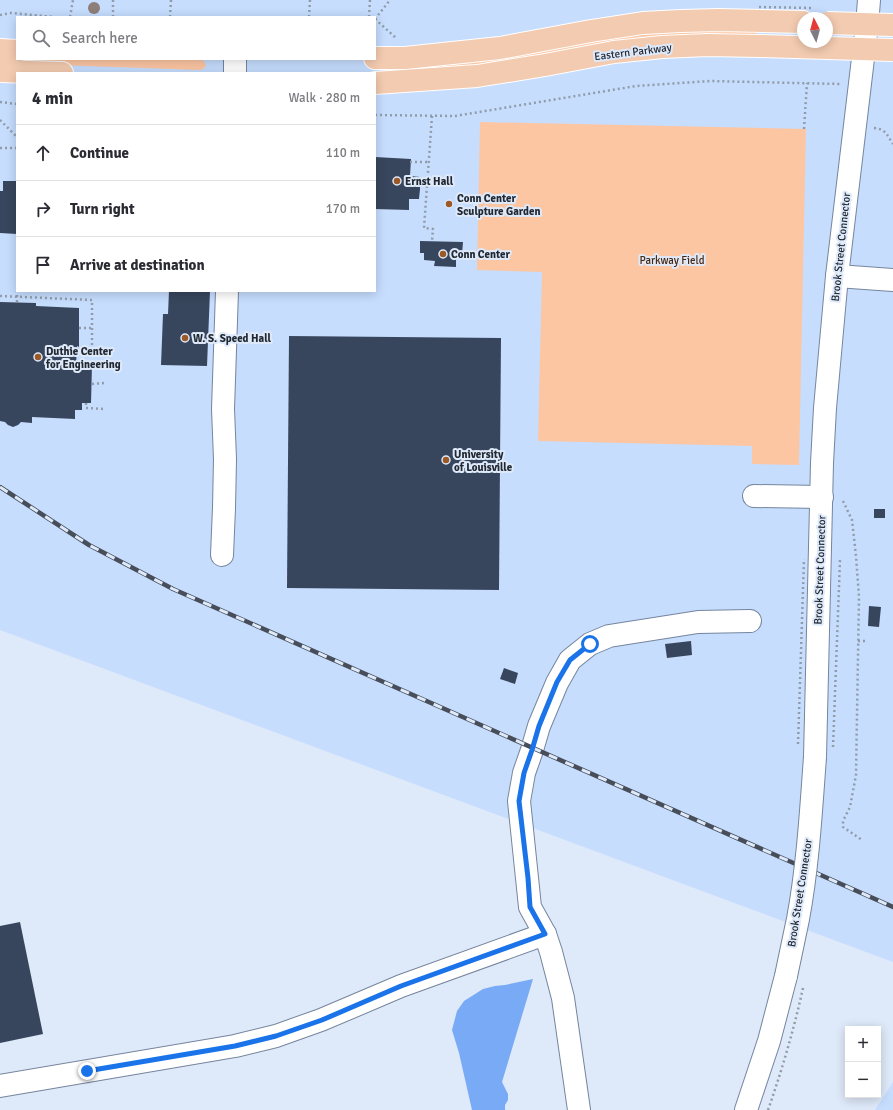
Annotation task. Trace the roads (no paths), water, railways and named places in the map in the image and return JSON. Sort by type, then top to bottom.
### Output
[{"type":"main road","points":[[376,58],[405,58],[500,48],[644,23],[719,20],[797,22]]},
{"type":"main road","points":[[833,23],[893,25]]},
{"type":"main road","name":"Eastern Parkway","points":[[376,83],[477,76],[614,52],[655,48],[708,45],[893,50]]},
{"type":"main road","points":[[0,50],[16,51]]},
{"type":"main road","points":[[0,71],[31,72]]},
{"type":"street","name":"Brook Street Connector","points":[[746,1110],[767,1047],[786,976],[798,918],[812,809],[814,757],[812,554],[831,497],[822,463],[825,408],[838,276],[869,0]]},
{"type":"street","points":[[867,24],[893,25]]},
{"type":"street","points":[[235,60],[235,72]]},
{"type":"street","points":[[838,276],[893,280]]},
{"type":"street","points":[[222,555],[225,459],[223,409],[227,292]]},
{"type":"street","points":[[754,496],[831,497]]},
{"type":"street","points":[[579,1110],[563,998],[545,934],[530,907],[519,801],[524,773],[539,726],[557,682],[570,660],[590,644],[609,636],[698,622],[750,621]]},
{"type":"street","points":[[0,1086],[235,1046],[276,1036],[322,1020],[401,986],[545,934]]},
{"type":"water","points":[[533,979],[502,1082],[508,1094],[505,1110],[472,1110],[459,1053],[452,1030],[457,1011],[464,1001],[483,989]]},
{"type":"railway","points":[[0,487],[89,545],[173,589],[893,907]]},
{"type":"place","name":"Ernst Hall","points":[[397,181]]},
{"type":"place","name":"Conn Center Sculpture Garden","points":[[449,204]]},
{"type":"place","name":"Conn Center","points":[[443,254]]},
{"type":"place","name":"W. S. Speed Hall","points":[[185,338]]},
{"type":"place","name":"Duthie Center for Engineering","points":[[38,357]]},
{"type":"place","name":"University of Louisville","points":[[446,460]]},
{"type":"park label","name":"Parkway Field","points":[[672,260]]}]
